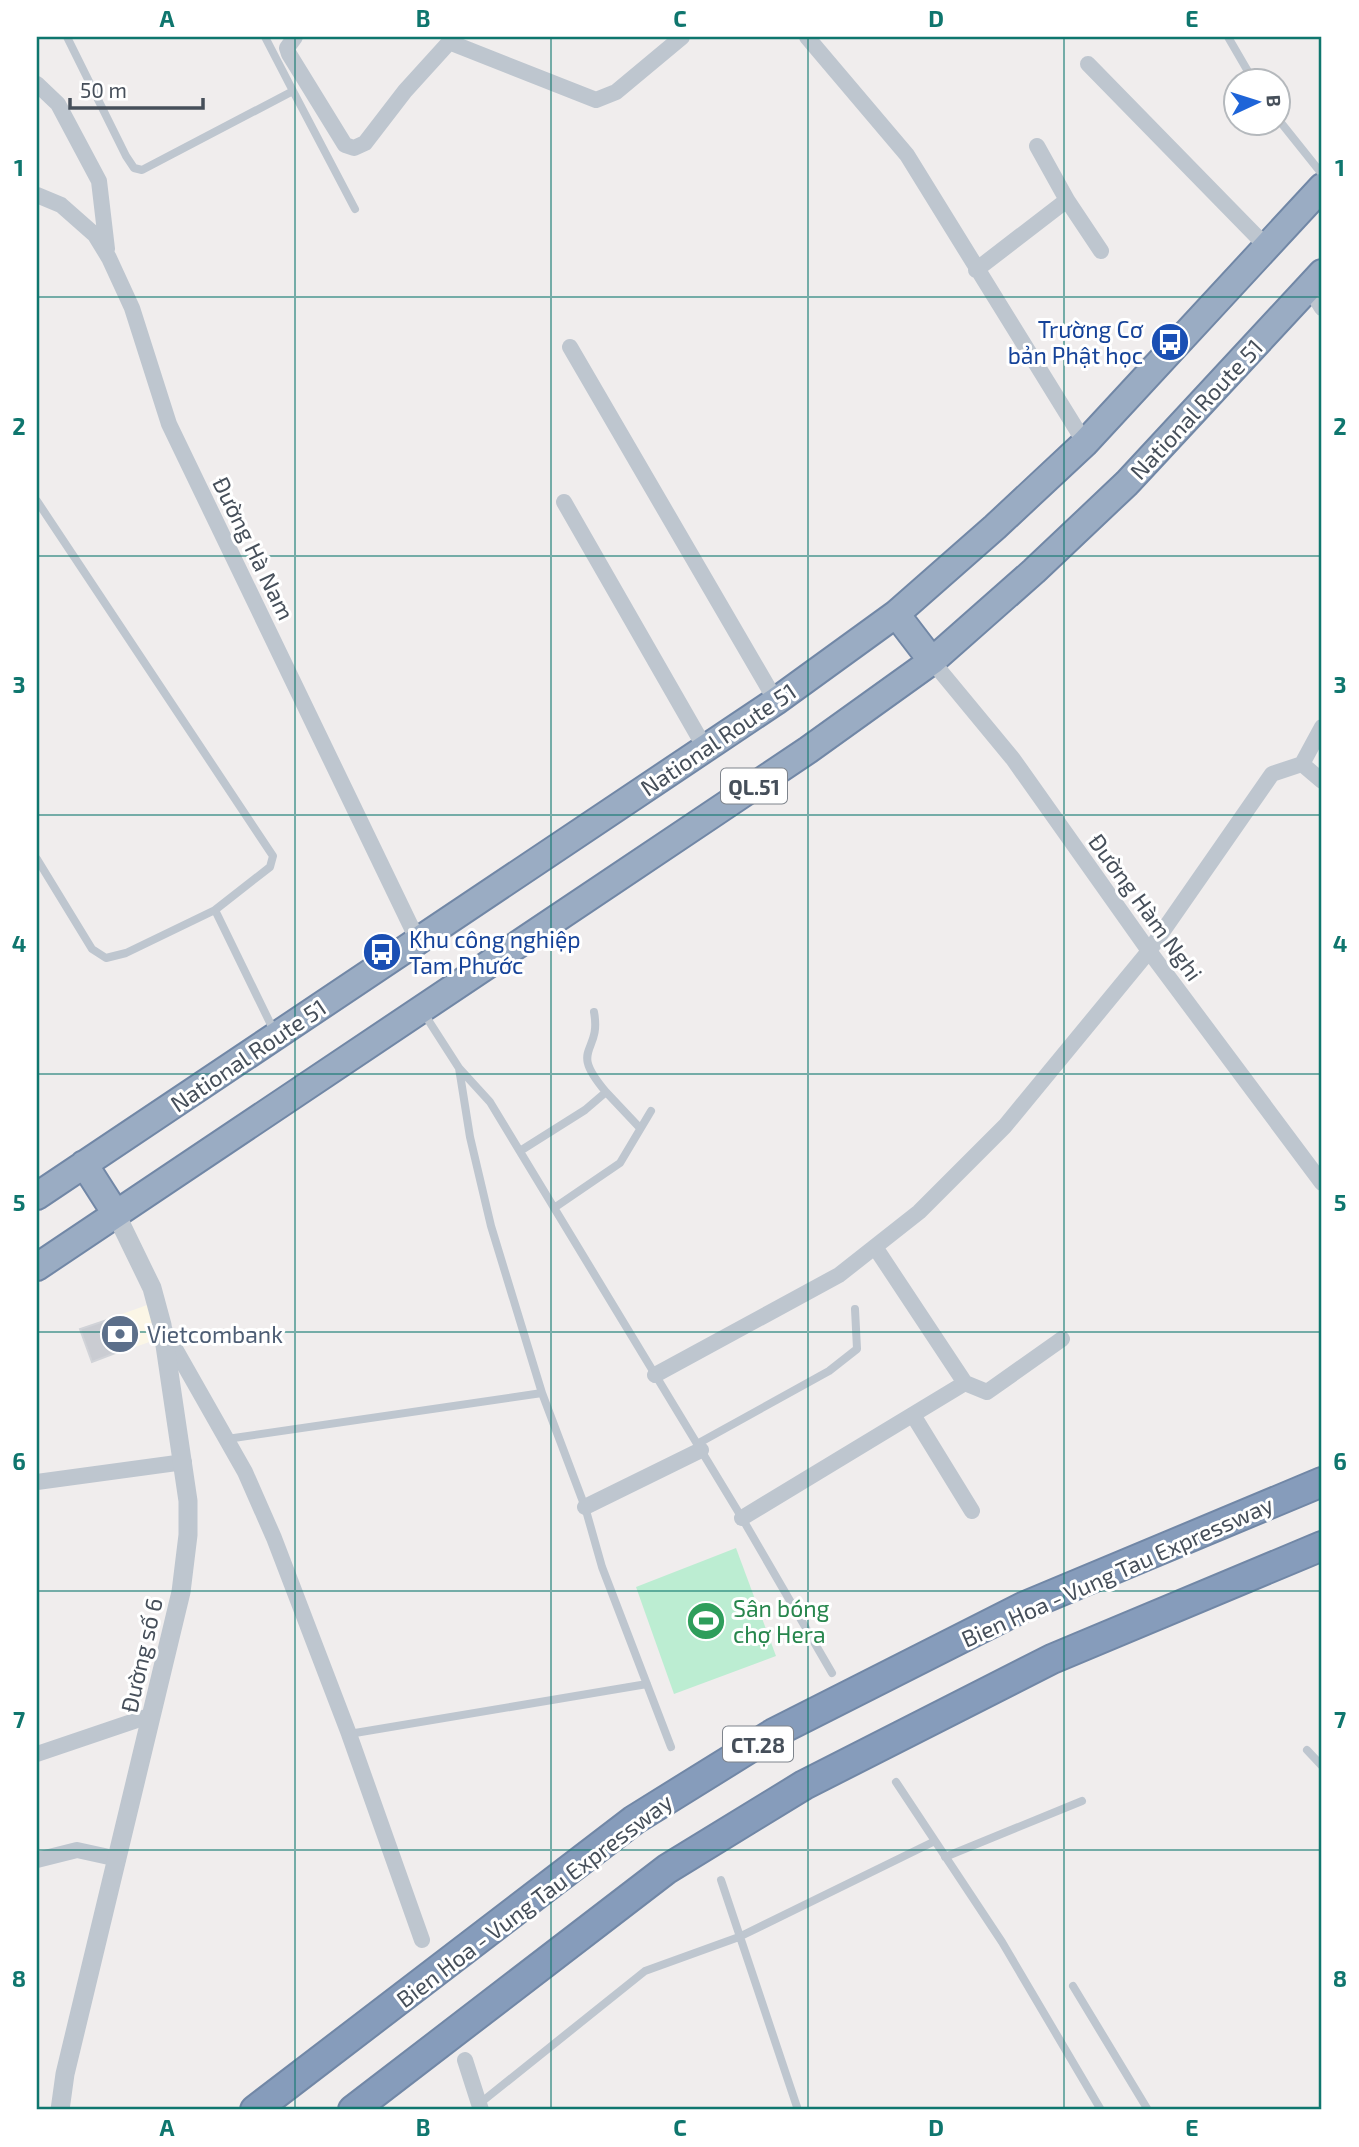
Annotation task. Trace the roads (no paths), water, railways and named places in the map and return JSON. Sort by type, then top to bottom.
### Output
[{"type":"highway","name":"National Route 51","points":[[37,1196],[776,701],[895,614],[995,527],[1085,443],[1322,187]]},
{"type":"highway","name":"National Route 51","points":[[37,1266],[808,750],[932,661],[1127,484],[1318,289]]},
{"type":"highway","points":[[895,614],[932,661]]},
{"type":"highway","points":[[84,1164],[116,1214]]},
{"type":"highway","name":"Bien Hoa - Vung Tau Expressway","points":[[255,2110],[634,1819],[774,1733],[1023,1607],[1322,1482]]},
{"type":"highway","name":"CT.28","points":[[353,2110],[667,1869],[804,1785],[1052,1659],[1322,1546]]},
{"type":"street","points":[[295,37],[287,48],[289,54],[345,145],[354,148],[365,142],[451,39],[596,100],[616,92],[682,37]]},
{"type":"street","points":[[807,37],[907,155],[1085,443]]},
{"type":"street","points":[[1088,64],[1266,246]]},
{"type":"street","points":[[37,84],[58,104],[99,181],[109,258]]},
{"type":"street","points":[[1037,146],[1067,200],[1101,251]]},
{"type":"street","name":"Đường Hà Nam","points":[[37,195],[61,205],[87,227],[109,258],[132,308],[169,424],[418,941]]},
{"type":"street","points":[[976,270],[1067,200]]},
{"type":"street","points":[[570,347],[776,701]]},
{"type":"street","points":[[564,502],[705,748]]},
{"type":"street","name":"Đường Hàm Nghi","points":[[932,661],[1013,759],[1149,951],[1322,1182]]},
{"type":"street","points":[[655,1375],[839,1275],[919,1212],[1005,1126],[1149,951],[1272,774],[1303,764],[1322,727]]},
{"type":"street","points":[[1303,764],[1322,781]]},
{"type":"street","name":"Đường số 6","points":[[60,2110],[65,2074],[152,1715],[185,1565],[188,1512],[184,1462],[162,1325],[152,1288],[116,1214]]},
{"type":"street","points":[[875,1247],[965,1383],[987,1392],[1062,1339]]},
{"type":"street","points":[[162,1325],[246,1472],[349,1734],[422,1940]]},
{"type":"street","points":[[742,1518],[965,1383]]},
{"type":"street","points":[[912,1415],[972,1511]]},
{"type":"street","points":[[585,1507],[699,1447]]},
{"type":"street","points":[[37,1482],[184,1462]]},
{"type":"street","points":[[37,1754],[152,1715]]},
{"type":"street","points":[[37,1860],[77,1850],[118,1859]]},
{"type":"street","points":[[465,2060],[480,2107]]},
{"type":"lane","points":[[67,37],[134,168],[142,170],[293,91]]},
{"type":"lane","points":[[265,37],[355,209]]},
{"type":"lane","points":[[1228,37],[1245,66]]},
{"type":"lane","points":[[1292,136],[1322,174]]},
{"type":"lane","points":[[37,501],[273,856],[270,867],[215,910],[126,953],[106,958],[92,949],[37,859]]},
{"type":"lane","points":[[215,910],[277,1035]]},
{"type":"lane","points":[[422,1009],[459,1068],[490,1102],[742,1518],[832,1673]]},
{"type":"lane","points":[[594,1012],[597,1028],[586,1053],[586,1064],[606,1092],[639,1127]]},
{"type":"lane","points":[[459,1068],[470,1137],[491,1226],[542,1393],[585,1507],[602,1567],[671,1747]]},
{"type":"lane","points":[[520,1152],[585,1110],[606,1092]]},
{"type":"lane","points":[[554,1208],[620,1163],[639,1127],[651,1111]]},
{"type":"lane","points":[[699,1447],[829,1371],[857,1349],[855,1309]]},
{"type":"lane","points":[[227,1439],[542,1393]]},
{"type":"lane","points":[[349,1734],[647,1684]]},
{"type":"lane","points":[[1307,1750],[1322,1766]]},
{"type":"lane","points":[[897,1782],[1002,1942],[1101,2110]]},
{"type":"lane","points":[[946,1857],[1082,1801]]},
{"type":"lane","points":[[480,2107],[645,1971],[739,1937],[935,1841]]},
{"type":"lane","points":[[721,1881],[798,2110]]},
{"type":"lane","points":[[1073,1986],[1148,2110]]},
{"type":"place","name":"Trường Cơ bản Phật học","points":[[1170,342]]},
{"type":"place","name":"Khu công nghiệp Tam Phước","points":[[382,952]]},
{"type":"place","name":"Vietcombank","points":[[120,1334]]},
{"type":"place","name":"Sân bóng chợ Hera","points":[[706,1621]]}]
